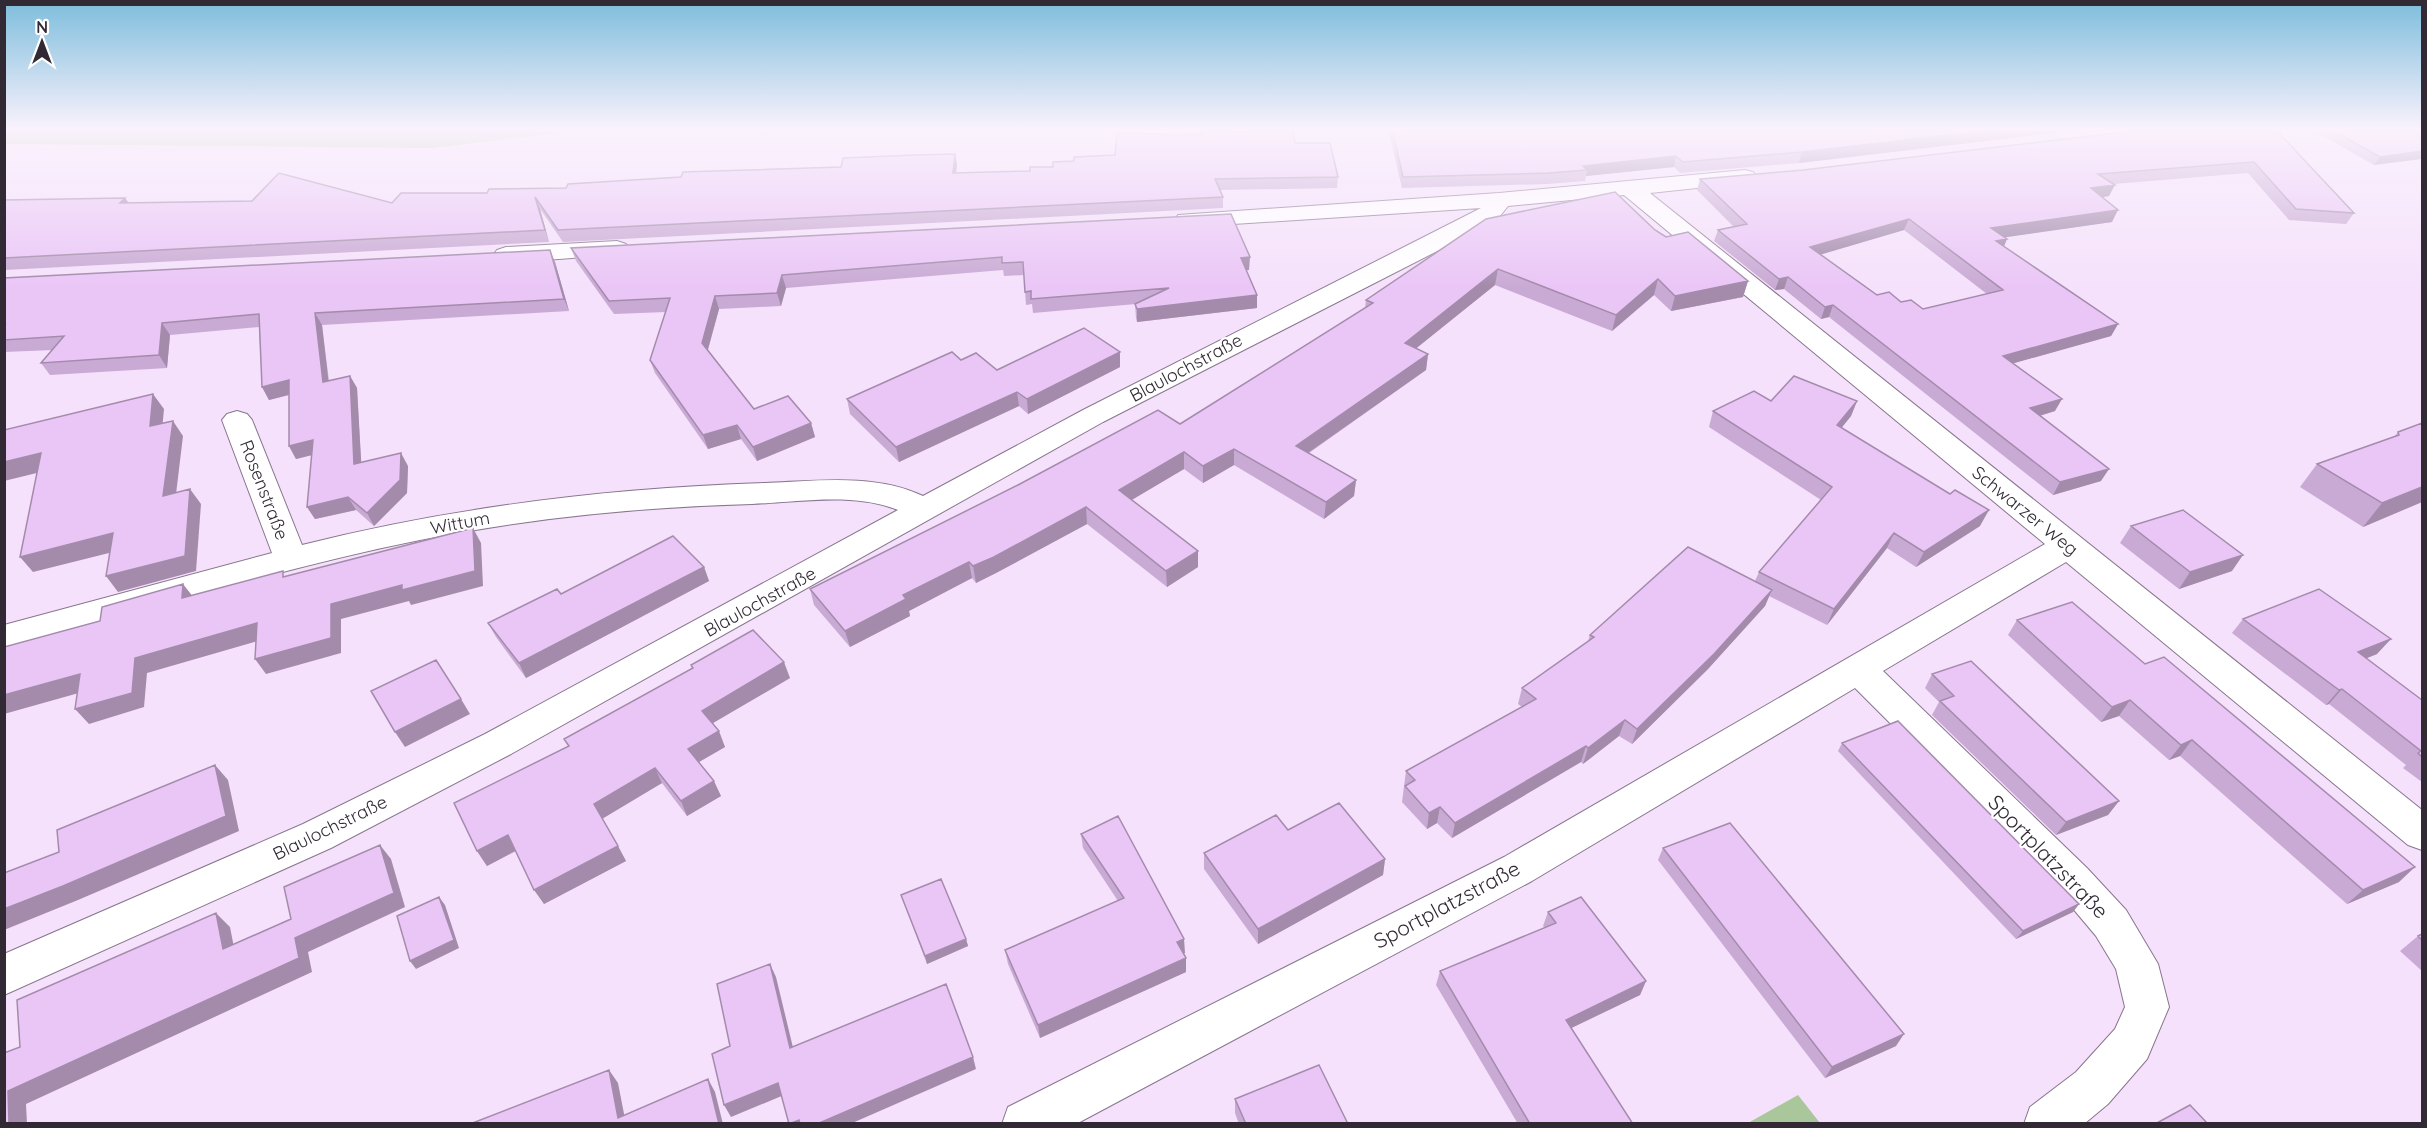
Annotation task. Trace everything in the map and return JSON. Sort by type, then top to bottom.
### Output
[{"type":"street","points":[[1161,222],[1499,200],[1701,182]]},
{"type":"street","name":"Schwarzer Weg","points":[[1629,188],[2422,833]]},
{"type":"street","name":"Blaulochstraße","points":[[4,975],[317,836],[658,658],[1156,383],[1487,216],[1495,209],[1499,200]]},
{"type":"street","points":[[482,256],[637,248]]},
{"type":"street","name":"Rosenstraße","points":[[237,420],[291,560]]},
{"type":"street","name":"Wittum","points":[[4,638],[291,560],[370,540],[455,523],[620,501],[726,494],[871,493],[907,500],[924,510]]},
{"type":"street","name":"Sportplatzstraße","points":[[1025,1124],[1518,868],[2067,546]]},
{"type":"street","name":"Sportplatzstraße","points":[[1858,668],[2073,880],[2111,923],[2136,964],[2147,1007],[2131,1044],[2092,1088],[2047,1124]]},
{"type":"green space","points":[[1798,1095],[1820,1123],[1748,1123]]},
{"type":"building","points":[[271,182],[312,182],[392,203],[401,193],[487,193],[489,189],[566,188],[568,184],[606,182],[1216,182],[1223,197],[558,230],[535,197],[545,230],[4,258],[4,200],[125,198],[120,203],[252,201]]},
{"type":"building","points":[[1703,182],[2110,182],[2115,185],[2091,188],[2118,210],[1991,228],[2007,239],[1996,241],[2118,324],[2003,356],[2062,399],[2030,408],[2109,469],[2060,482],[1833,305],[1825,307],[1788,277],[1779,279],[1718,230],[1747,224]],"holes":[[[1909,219],[2003,290],[1923,309],[1911,300],[1901,302],[1889,292],[1877,295],[1810,247]]]},
{"type":"building","points":[[2272,182],[2325,182],[2354,213],[2296,209]]},
{"type":"building","points":[[1615,192],[1655,230],[1666,237],[1688,232],[1748,281],[1675,296],[1658,279],[1616,315],[1498,269],[1405,343],[1428,354],[1296,446],[1356,480],[1326,502],[1234,449],[1203,466],[1184,452],[1119,490],[1198,551],[1166,571],[1086,507],[994,557],[973,566],[969,562],[903,595],[906,599],[845,631],[810,589],[1018,485],[1158,410],[1180,424],[1373,303],[1366,300],[1486,219]]},
{"type":"building","points":[[1231,214],[1250,257],[1241,258],[1257,295],[1137,309],[1135,304],[1169,288],[1031,299],[1031,291],[1025,292],[1023,262],[1002,263],[1002,257],[782,275],[777,293],[715,296],[702,343],[754,409],[788,396],[811,423],[753,447],[737,425],[703,435],[650,360],[670,298],[609,301],[571,248]]},
{"type":"building","points":[[550,250],[564,299],[315,313],[323,382],[350,376],[354,464],[401,453],[400,480],[367,513],[348,497],[307,507],[313,440],[289,446],[289,380],[262,387],[259,314],[162,323],[159,355],[41,363],[64,336],[4,340],[4,325],[6,324],[4,324],[4,278]]},
{"type":"building","points":[[1084,328],[1120,352],[1027,399],[1017,392],[896,447],[847,399],[952,352],[961,360],[976,353],[997,370]]},
{"type":"building","points":[[1794,376],[1857,401],[1837,425],[1950,494],[1955,490],[1989,510],[1924,552],[1894,533],[1834,609],[1759,572],[1832,487],[1713,411],[1754,391],[1771,401]]},
{"type":"building","points":[[153,394],[150,426],[173,421],[163,496],[190,489],[185,556],[106,576],[113,533],[20,557],[41,453],[4,462],[4,430]]},
{"type":"building","points":[[2422,423],[2422,487],[2382,503],[2317,464],[2399,435],[2398,432]]},
{"type":"building","points":[[2183,510],[2243,555],[2190,572],[2131,526]]},
{"type":"building","points":[[473,528],[475,571],[402,590],[402,585],[331,604],[331,638],[255,659],[257,623],[135,658],[132,693],[75,709],[80,674],[4,695],[4,647],[100,621],[102,607],[183,584],[182,598],[283,571],[283,577]]},
{"type":"building","points":[[673,536],[704,567],[519,663],[488,623],[557,589],[561,594]]},
{"type":"building","points":[[1688,547],[1772,590],[1714,654],[1637,729],[1625,720],[1588,748],[1586,746],[1455,823],[1440,807],[1429,813],[1405,786],[1415,780],[1406,771],[1536,699],[1522,688],[1594,637],[1590,635]]},
{"type":"building","points":[[2319,589],[2391,639],[2358,652],[2422,700],[2422,757],[2418,753],[2421,751],[2342,689],[2339,690],[2243,619]]},
{"type":"building","points":[[2072,602],[2145,664],[2164,657],[2415,867],[2363,890],[2192,740],[2181,745],[2130,700],[2112,707],[2017,620]]},
{"type":"building","points":[[753,630],[784,662],[702,711],[719,731],[688,749],[714,781],[681,801],[655,768],[594,804],[618,846],[534,890],[508,835],[477,851],[454,803],[569,746],[564,739],[693,668],[691,665]]},
{"type":"building","points":[[436,660],[461,699],[395,732],[371,691]]},
{"type":"building","points":[[1971,661],[2119,801],[2066,822],[1940,701],[1954,696],[1932,674]]},
{"type":"building","points":[[1898,721],[2079,904],[2023,931],[1842,743]]},
{"type":"building","points":[[215,765],[226,816],[4,909],[4,873],[59,852],[57,830]]},
{"type":"building","points":[[1339,803],[1385,859],[1258,929],[1204,853],[1276,815],[1288,830]]},
{"type":"building","points":[[1118,816],[1184,939],[1177,942],[1186,958],[1038,1025],[1005,950],[1124,898],[1081,834]]},
{"type":"building","points":[[1730,823],[1904,1034],[1832,1067],[1663,848]]},
{"type":"building","points":[[380,845],[394,893],[295,938],[299,958],[8,1091],[9,1124],[4,1124],[4,1053],[20,1047],[17,1000],[216,913],[223,949],[291,919],[284,887]]},
{"type":"building","points":[[941,879],[966,939],[925,956],[901,895]]},
{"type":"building","points":[[439,897],[454,940],[410,961],[397,916]]},
{"type":"building","points":[[1581,897],[1646,981],[1566,1020],[1633,1124],[1530,1124],[1440,971],[1556,923],[1548,912]]},
{"type":"building","points":[[770,964],[790,1048],[946,984],[973,1057],[817,1124],[800,1124],[799,1120],[789,1124],[778,1083],[724,1105],[712,1054],[730,1046],[717,984]]},
{"type":"building","points":[[1319,1065],[1348,1124],[1246,1124],[1235,1099]]},
{"type":"building","points":[[609,1070],[618,1118],[708,1079],[719,1124],[470,1124]]},
{"type":"building","points":[[2190,1105],[2208,1124],[2155,1124]]}]
